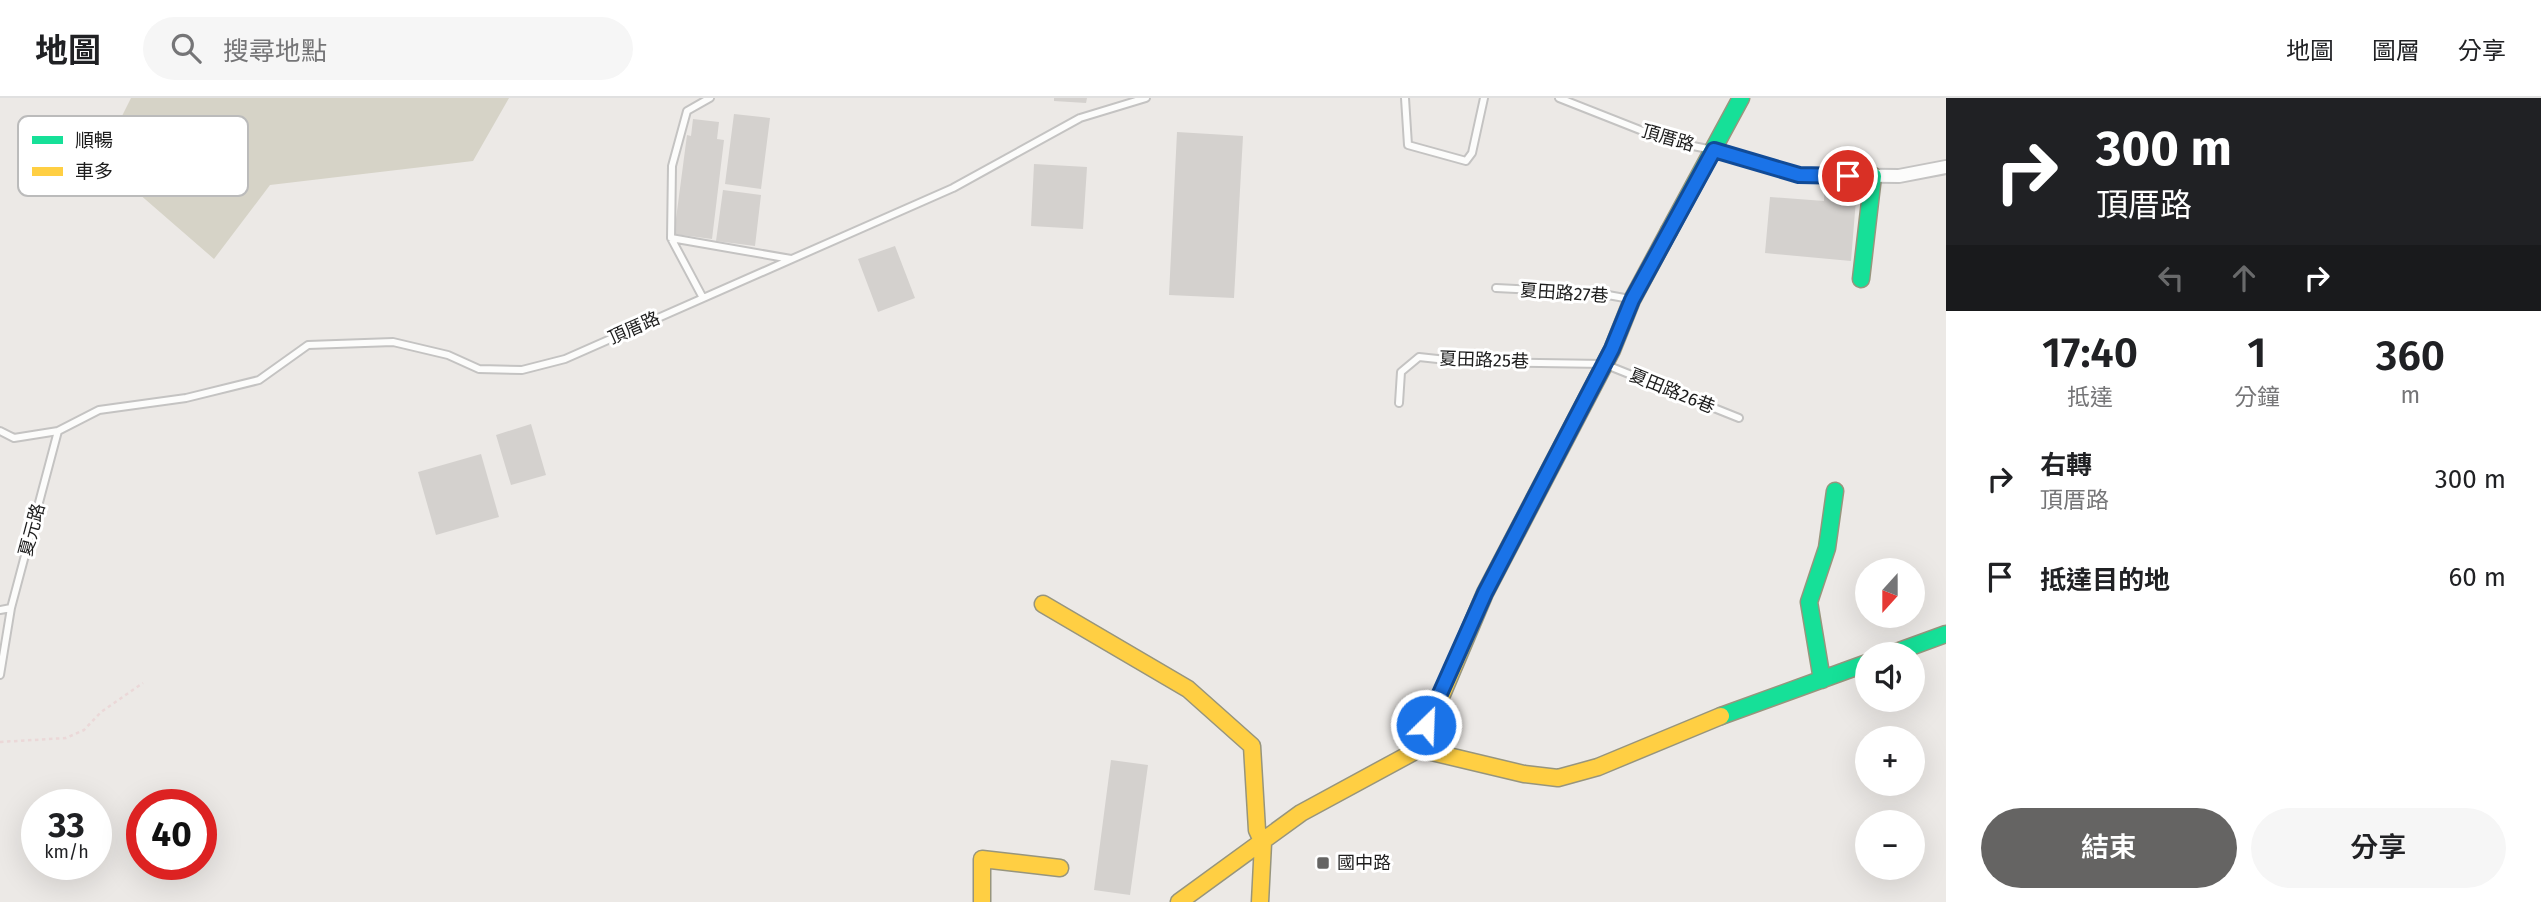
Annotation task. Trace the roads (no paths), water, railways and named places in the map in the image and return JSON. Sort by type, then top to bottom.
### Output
[{"type":"street","points":[[1179,902],[1301,813],[1419,749],[1485,593],[1604,363],[1632,300],[1741,98]]},
{"type":"street","name":"頂厝路","points":[[1714,150],[1799,175],[1899,176],[1946,167]]},
{"type":"street","points":[[1861,279],[1872,176]]},
{"type":"street","points":[[1822,680],[1809,602],[1827,548],[1835,491]]},
{"type":"street","points":[[1042,604],[1188,689],[1252,746],[1257,830],[1263,843],[1260,902]]},
{"type":"street","points":[[1924,642],[1946,634]]},
{"type":"street","points":[[1419,749],[1524,774],[1558,778],[1598,767],[1676,732],[1855,668]]},
{"type":"street","points":[[982,902],[982,859],[1060,868]]},
{"type":"lane","points":[[704,298],[671,238],[672,166],[687,111],[710,98]]},
{"type":"lane","name":"頂厝路","points":[[58,431],[99,410],[186,398],[259,380],[308,345],[393,342],[448,355],[479,369],[522,370],[565,359],[953,188],[1080,118],[1146,98]]},
{"type":"lane","points":[[1405,98],[1408,145],[1466,161],[1472,153],[1484,98]]},
{"type":"lane","name":"頂厝路","points":[[1559,98],[1668,141],[1714,150]]},
{"type":"lane","points":[[671,238],[793,260]]},
{"type":"lane","name":"夏田路27巷","points":[[1496,288],[1597,293],[1632,300]]},
{"type":"lane","name":"夏田路25巷","points":[[1399,403],[1401,372],[1419,357],[1465,362],[1604,363]]},
{"type":"lane","name":"夏田路26巷","points":[[1604,363],[1739,418]]},
{"type":"lane","points":[[0,431],[14,438],[58,431]]},
{"type":"lane","name":"夏元路","points":[[0,675],[11,608],[58,431]]},
{"type":"lane","points":[[0,610],[11,608]]},
{"type":"place","name":"國中路","points":[[1323,863]]}]
